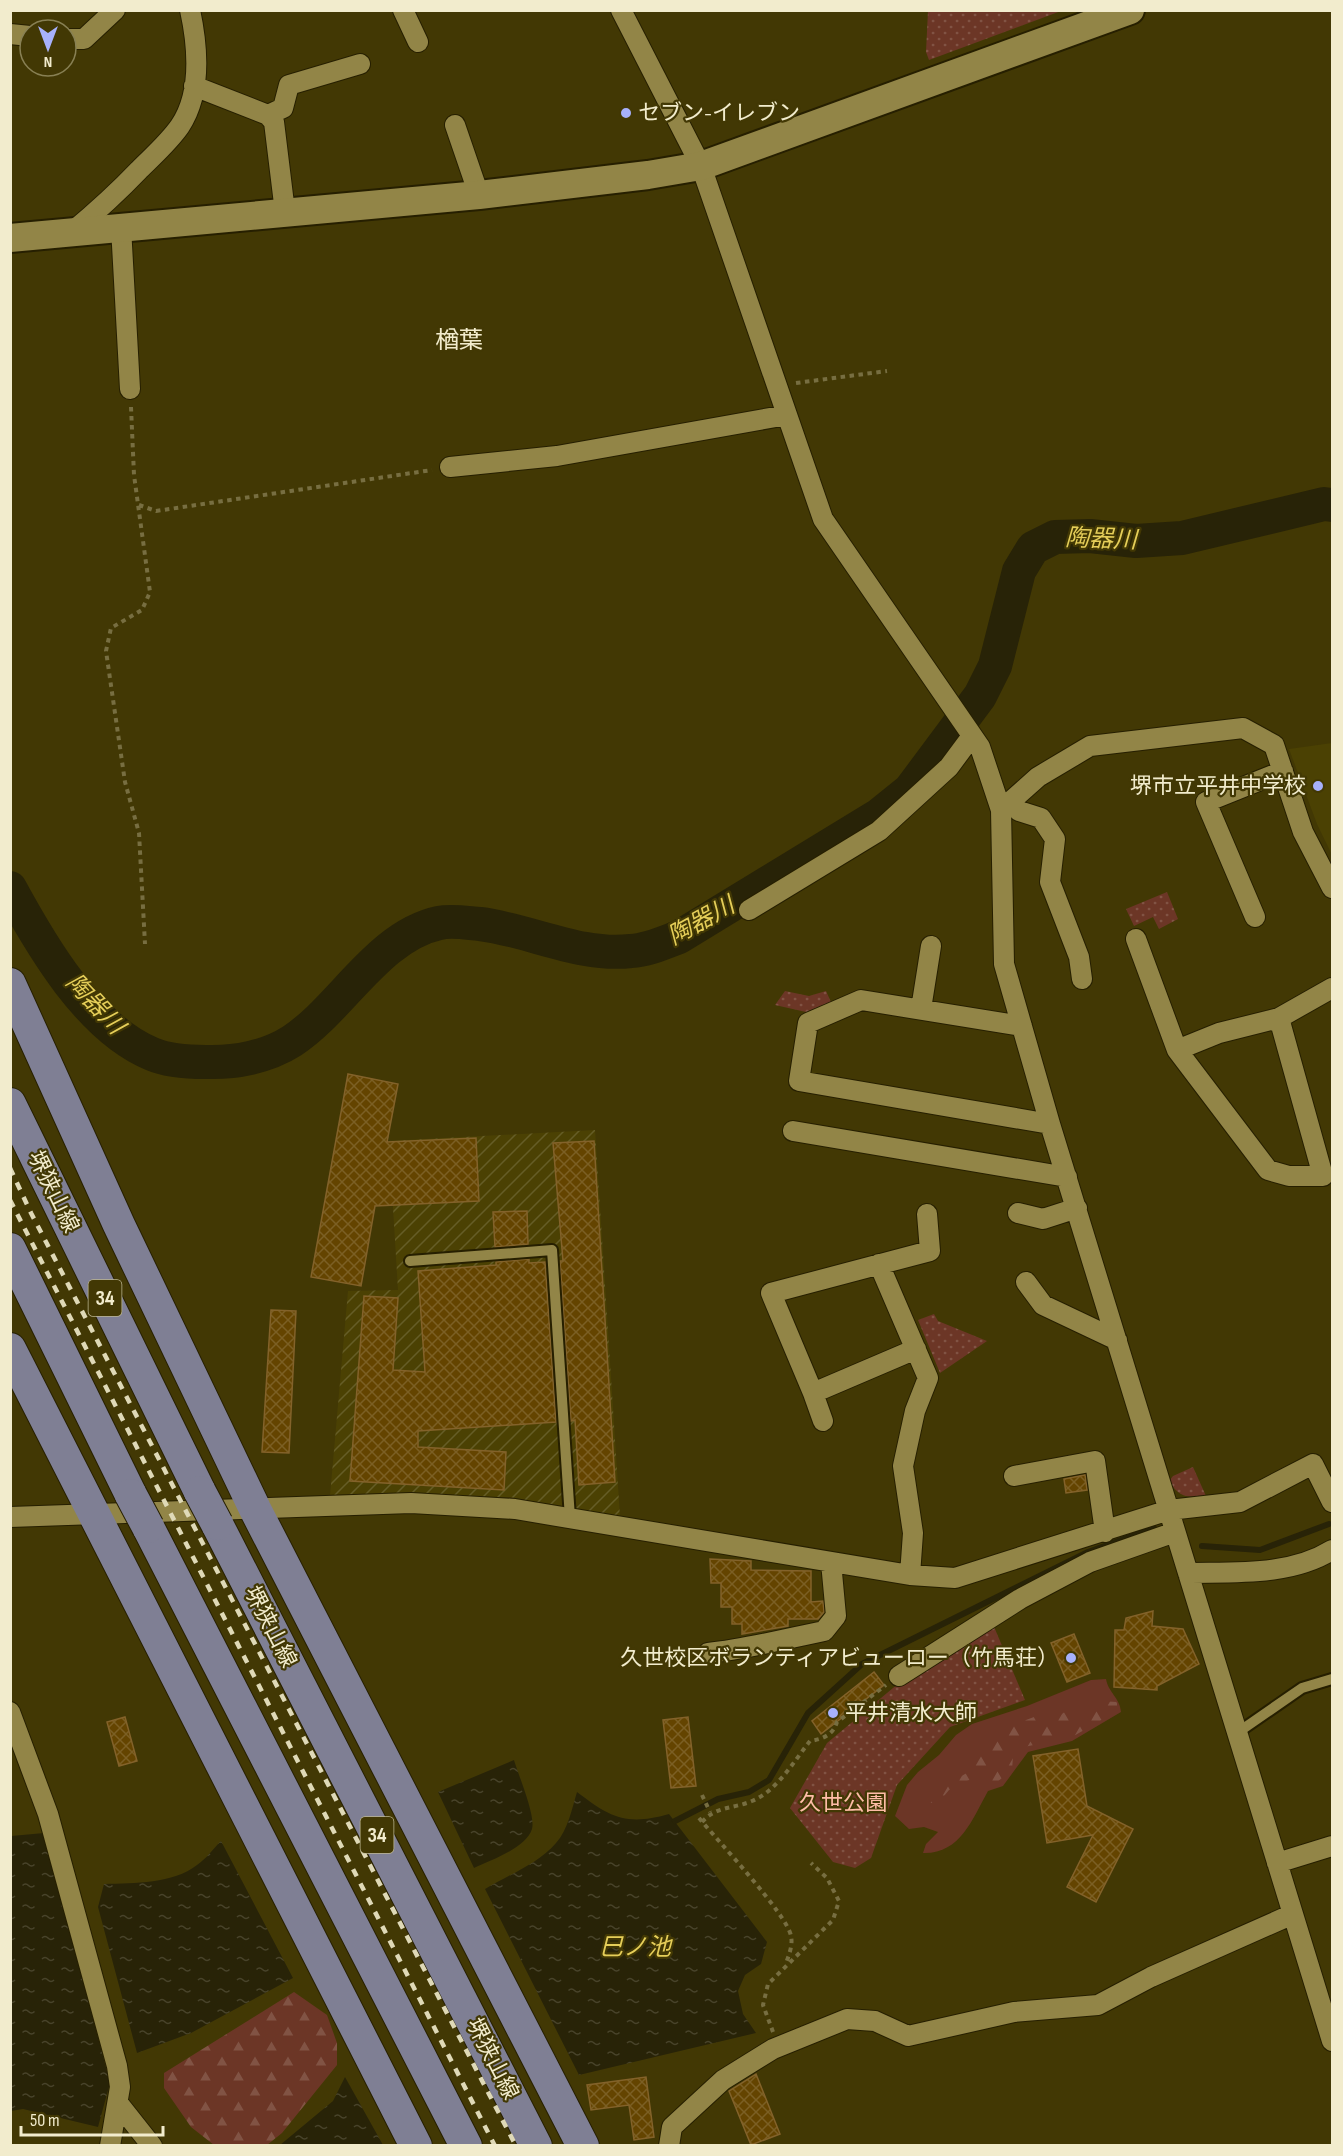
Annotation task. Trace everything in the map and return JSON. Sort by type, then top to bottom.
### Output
[{"type":"main road","points":[[10,984],[119,1225],[255,1509],[583,2145]]},
{"type":"main road","name":"堺狭山線","points":[[10,1104],[200,1492],[533,2137]]},
{"type":"main road","points":[[10,1249],[131,1495],[466,2145]]},
{"type":"main road","points":[[10,1349],[416,2145]]},
{"type":"street","points":[[78,39],[84,39],[115,10]]},
{"type":"street","points":[[72,232],[105,204],[181,125],[194,86],[197,67],[197,39],[190,10]]},
{"type":"street","points":[[403,10],[418,42]]},
{"type":"street","points":[[621,10],[701,165],[823,519],[980,747],[1006,806],[1004,964],[1050,1124],[1332,2041]]},
{"type":"street","points":[[10,238],[478,195],[648,175],[701,165],[1130,10]]},
{"type":"street","points":[[268,115],[283,108],[289,85],[360,64]]},
{"type":"street","points":[[194,86],[268,115],[274,122],[285,212]]},
{"type":"street","points":[[455,125],[478,195]]},
{"type":"street","points":[[121,227],[130,389]]},
{"type":"street","points":[[450,467],[557,456],[787,415]]},
{"type":"street","points":[[1006,806],[1038,777],[1090,746],[1243,728],[1274,745],[1303,832],[1332,888]]},
{"type":"street","points":[[749,910],[879,831],[949,766],[970,734]]},
{"type":"street","points":[[1256,916],[1206,802],[1283,771]]},
{"type":"street","points":[[1006,806],[1041,818],[1055,839],[1050,882],[1079,957],[1082,980]]},
{"type":"street","points":[[1136,939],[1177,1050],[1268,1170],[1289,1176],[1323,1176],[1279,1018]]},
{"type":"street","points":[[921,1009],[932,946]]},
{"type":"street","points":[[1177,1050],[1219,1033],[1279,1018],[1332,988]]},
{"type":"street","points":[[1022,1026],[861,1000],[808,1023],[799,1081],[1050,1124]]},
{"type":"street","points":[[793,1131],[1067,1177]]},
{"type":"street","points":[[1018,1213],[1043,1219],[1077,1208]]},
{"type":"street","points":[[823,1421],[771,1293],[930,1251],[927,1214]]},
{"type":"street","points":[[879,1264],[927,1378],[915,1410],[903,1466],[913,1533],[910,1575]]},
{"type":"street","points":[[1026,1282],[1043,1305],[1117,1340]]},
{"type":"street","points":[[813,1393],[916,1349]]},
{"type":"street","points":[[1014,1476],[1095,1461],[1105,1532]]},
{"type":"street","points":[[10,1517],[411,1503],[515,1509],[910,1575],[955,1578],[1169,1510],[1240,1502],[1313,1464],[1332,1502]]},
{"type":"street","points":[[899,1676],[1030,1593],[1090,1562],[1175,1532]]},
{"type":"street","points":[[1188,1573],[1261,1572],[1318,1559],[1332,1550]]},
{"type":"street","points":[[708,1653],[737,1650],[750,1645],[824,1631],[836,1616],[831,1562]]},
{"type":"street","points":[[10,1712],[48,1814],[117,2066],[120,2087],[110,2145]]},
{"type":"street","points":[[1277,1863],[1332,1846]]},
{"type":"street","points":[[669,2145],[672,2127],[723,2080],[780,2046],[847,2019],[875,2021],[908,2036],[1014,2012],[1098,2005],[1151,1977],[1293,1914]]},
{"type":"street","points":[[118,2103],[152,2145]]},
{"type":"lane","points":[[410,1260],[552,1250],[570,1518]]},
{"type":"lane","points":[[1237,1733],[1302,1688],[1332,1679]]},
{"type":"path","points":[[777,386],[887,371]]},
{"type":"path","points":[[130,389],[134,475],[150,592],[142,610],[111,628],[106,651],[125,782],[138,833],[145,944]]},
{"type":"path","points":[[139,505],[156,511],[450,467]]},
{"type":"path","points":[[785,1964],[791,1949],[791,1936],[781,1916],[701,1820],[710,1812],[753,1801],[776,1784],[810,1741],[835,1730],[837,1722],[899,1676]]},
{"type":"path","points":[[702,1795],[710,1812]]},
{"type":"path","points":[[780,2046],[768,2022],[763,2005],[768,1984],[785,1964],[833,1920],[840,1901],[827,1878],[811,1863]]},
{"type":"shaded area","name":"堺市立平井中学校","points":[[1332,743],[1332,855],[1317,824],[1289,749]]},
{"type":"shaded area","points":[[595,1130],[620,1517],[509,1497],[330,1496],[348,1291],[398,1290],[389,1141]]},
{"type":"green space","points":[[928,10],[1061,11],[929,60],[926,52]]},
{"type":"green space","points":[[1167,892],[1178,919],[1159,929],[1153,917],[1134,926],[1126,909]]},
{"type":"green space","points":[[785,991],[809,996],[826,991],[831,1002],[806,1012],[775,1005]]},
{"type":"green space","points":[[934,1314],[938,1321],[987,1341],[940,1373],[918,1320]]},
{"type":"green space","points":[[1193,1467],[1206,1496],[1185,1496],[1177,1491],[1169,1481],[1173,1476]]},
{"type":"green space","name":"久世公園","points":[[992,1622],[1025,1700],[950,1727],[897,1785],[871,1858],[855,1868],[833,1862],[790,1808],[827,1743],[905,1678]]},
{"type":"green space","points":[[1106,1679],[1119,1703],[1121,1712],[1072,1741],[1028,1752],[1003,1786],[988,1791],[970,1824],[956,1841],[936,1852],[923,1853],[926,1844],[938,1832],[924,1827],[909,1829],[895,1816],[907,1785],[918,1772],[939,1755],[956,1735],[972,1724],[1027,1706],[1091,1680]]},
{"type":"green space","points":[[1100,1701],[1117,1702],[1117,1711],[1072,1737],[1024,1747],[1013,1756],[1012,1770],[997,1782],[983,1786],[977,1776],[949,1790],[939,1802],[929,1803],[937,1790],[972,1770],[973,1758],[984,1740],[1005,1728],[1042,1714],[1057,1717],[1071,1708],[1085,1711]]},
{"type":"green space","points":[[294,1992],[327,2015],[337,2043],[337,2065],[282,2133],[267,2145],[214,2145],[191,2127],[164,2088],[164,2073]]},
{"type":"water","points":[[514,1760],[529,1805],[532,1829],[523,1842],[515,1848],[474,1868],[438,1792]]},
{"type":"water","name":"巳ノ池","points":[[577,1792],[610,1814],[620,1817],[642,1819],[669,1814],[767,1942],[761,1964],[745,1975],[738,1991],[743,2014],[756,2033],[579,2075],[485,1889],[532,1863],[556,1843],[567,1825]]},
{"type":"water","points":[[44,1833],[110,2083],[98,2127],[23,2109],[11,2111],[11,1836]]},
{"type":"water","points":[[221,1841],[293,1978],[191,2033],[137,2053],[98,1907],[104,1884],[153,1881],[177,1876],[200,1863]]},
{"type":"water","points":[[345,2077],[383,2145],[280,2145],[333,2101]]},
{"type":"building","points":[[348,1074],[398,1084],[387,1142],[476,1138],[479,1201],[375,1206],[361,1286],[311,1277]]},
{"type":"building","points":[[594,1141],[615,1482],[579,1485],[575,1420],[571,1421],[560,1261],[563,1261],[553,1143]]},
{"type":"building","points":[[527,1211],[528,1244],[495,1247],[493,1212]]},
{"type":"building","points":[[529,1259],[529,1263],[545,1262],[556,1422],[418,1431],[418,1447],[506,1452],[504,1490],[350,1481],[364,1296],[398,1298],[393,1370],[425,1372],[418,1271],[496,1265],[496,1262]]},
{"type":"building","points":[[271,1310],[296,1311],[289,1453],[262,1452]]},
{"type":"building","points":[[1085,1475],[1087,1490],[1066,1493],[1064,1479]]},
{"type":"building","points":[[710,1559],[751,1561],[751,1570],[811,1571],[811,1602],[823,1601],[824,1612],[818,1619],[788,1619],[788,1626],[742,1634],[742,1624],[732,1624],[732,1607],[721,1607],[721,1583],[711,1583]]},
{"type":"building","points":[[1153,1611],[1152,1626],[1183,1629],[1199,1664],[1157,1686],[1157,1690],[1114,1687],[1115,1630],[1124,1630],[1126,1618]]},
{"type":"building","name":"久世校区ボランティアビューロー（竹馬荘）","points":[[1074,1634],[1090,1673],[1067,1682],[1051,1643]]},
{"type":"building","points":[[874,1672],[884,1685],[821,1734],[812,1721]]},
{"type":"building","points":[[125,1717],[137,1761],[119,1766],[107,1722]]},
{"type":"building","points":[[688,1717],[696,1786],[671,1788],[663,1720]]},
{"type":"building","points":[[1078,1749],[1087,1806],[1133,1829],[1096,1902],[1067,1887],[1093,1835],[1047,1843],[1033,1756]]},
{"type":"building","points":[[756,2074],[780,2134],[751,2145],[729,2091]]},
{"type":"building","points":[[646,2077],[654,2137],[634,2140],[629,2105],[591,2110],[587,2085]]},
{"type":"waterway","name":"陶器川","points":[[10,888],[36,934],[69,983],[108,1025],[129,1042],[152,1054],[185,1061],[239,1060],[282,1047],[310,1027],[397,942],[417,930],[439,923],[460,922],[499,927],[593,950],[612,952],[649,948],[679,937],[879,815],[910,790],[980,696],[995,666],[1019,571],[1033,548],[1055,537],[1090,536],[1136,541],[1182,538],[1324,504],[1332,505]]},
{"type":"waterway","points":[[1202,1546],[1260,1550],[1329,1524]]},
{"type":"waterway","points":[[675,1821],[718,1799],[749,1792],[769,1780],[808,1713],[862,1664],[1088,1552],[1154,1528]]},
{"type":"railway","points":[[10,1168],[31,1213],[516,2146]]},
{"type":"railway","points":[[10,1200],[495,2146]]},
{"type":"place","name":"セブン-イレブン","points":[[626,113]]},
{"type":"place","name":"堺市立平井中学校","points":[[1318,786]]},
{"type":"place","name":"久世校区ボランティアビューロー（竹馬荘）","points":[[1071,1658]]},
{"type":"place","name":"平井清水大師","points":[[833,1713]]},
{"type":"district","name":"楢葉","points":[[459,340]]}]
